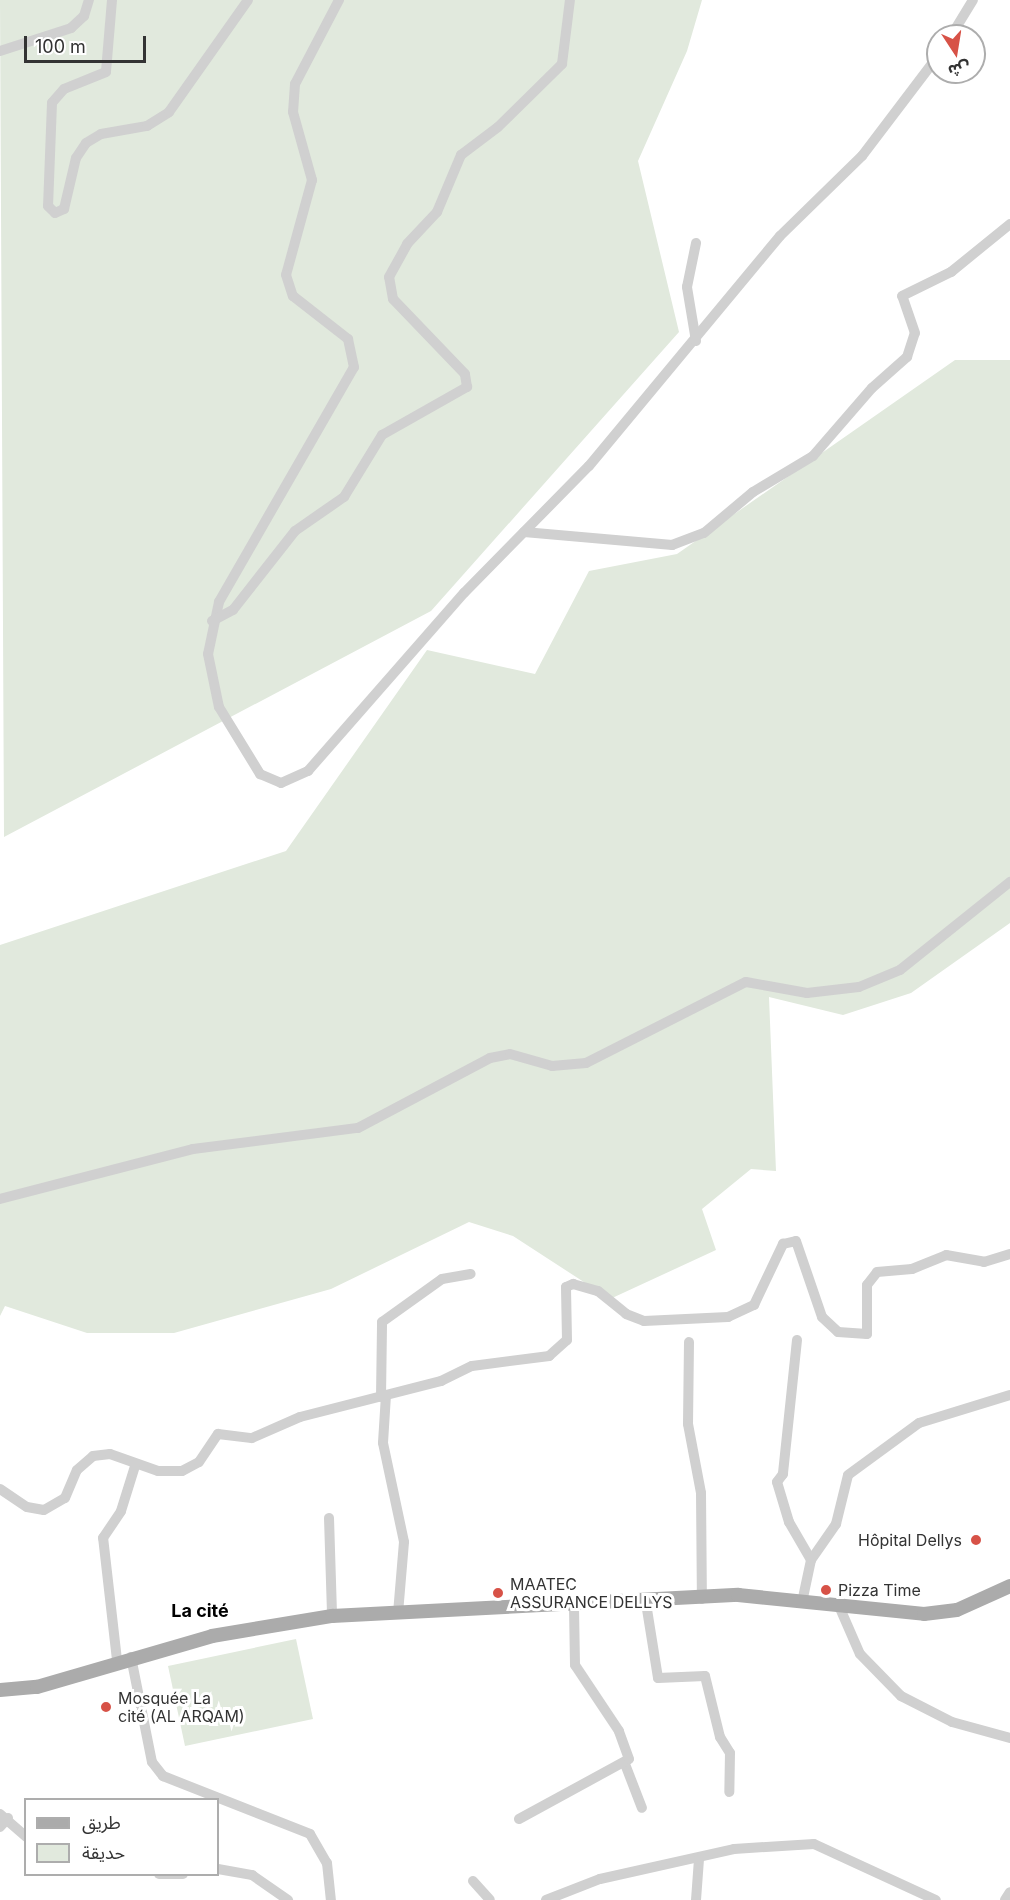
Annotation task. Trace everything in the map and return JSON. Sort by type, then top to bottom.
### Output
[{"type":"main road","points":[[0,1690],[37,1688],[124,1658],[262,1626],[332,1616],[702,1599],[803,1599],[839,1606],[924,1614],[957,1610],[1010,1586]]},
{"type":"street","points":[[0,51],[71,28],[84,16],[89,0]]},
{"type":"street","points":[[112,0],[106,72],[64,89],[50,109],[48,206],[55,213],[64,209],[76,158],[86,143],[101,134],[147,126],[169,112],[248,0]]},
{"type":"street","points":[[339,0],[294,91],[292,112],[312,180],[286,275],[293,296],[348,339],[354,367],[212,621],[208,654],[219,707],[260,774],[288,783],[308,771],[696,341],[780,236],[861,156],[926,72]]},
{"type":"street","points":[[212,621],[232,610],[295,531],[344,497],[382,435],[467,387],[465,374],[393,299],[389,277],[407,244],[437,212],[461,155],[498,128],[562,64],[570,0]]},
{"type":"street","points":[[958,24],[973,0]]},
{"type":"street","points":[[524,532],[672,545],[704,533],[753,492],[813,456],[872,388],[907,357],[915,333],[902,296],[951,272],[1010,224]]},
{"type":"street","points":[[696,243],[687,287],[696,341]]},
{"type":"street","points":[[0,1199],[193,1149],[358,1128],[490,1058],[510,1054],[552,1066],[586,1063],[746,982],[807,993],[859,987],[900,970],[1010,882]]},
{"type":"street","points":[[0,1489],[27,1507],[44,1509],[69,1494],[77,1470],[93,1456],[110,1455],[135,1466],[182,1471],[199,1462],[215,1435],[252,1438],[300,1417],[384,1396],[472,1366],[549,1356],[567,1340],[566,1287],[573,1284],[598,1291],[626,1314],[644,1321],[728,1317],[754,1305],[783,1244],[796,1241],[822,1317],[838,1332],[867,1334],[867,1285],[877,1272],[912,1269],[946,1255],[984,1262],[1010,1254]]},
{"type":"street","points":[[398,1613],[404,1542],[383,1443],[382,1322],[442,1279],[471,1274]]},
{"type":"street","points":[[797,1340],[783,1474],[777,1482],[789,1522],[811,1560]]},
{"type":"street","points":[[689,1342],[688,1424],[701,1493],[702,1599]]},
{"type":"street","points":[[803,1599],[811,1560],[836,1524],[848,1475],[919,1423],[1010,1395]]},
{"type":"street","points":[[135,1466],[121,1511],[103,1538],[124,1658],[152,1762],[163,1776],[219,1798]]},
{"type":"street","points":[[329,1518],[332,1616]]},
{"type":"street","points":[[646,1603],[658,1678],[705,1676],[720,1737],[730,1753],[729,1792]]},
{"type":"street","points":[[519,1819],[625,1764],[629,1759],[620,1731],[574,1665],[574,1605]]},
{"type":"street","points":[[839,1606],[860,1654],[901,1696],[952,1722],[1010,1738]]},
{"type":"street","points":[[625,1764],[642,1808]]},
{"type":"street","points":[[219,1798],[310,1834],[327,1863],[330,1900]]},
{"type":"street","points":[[0,1827],[4,1816],[24,1835]]},
{"type":"street","points":[[546,1900],[600,1879],[750,1847],[814,1844],[936,1900]]},
{"type":"street","points":[[696,1900],[699,1859]]},
{"type":"street","points":[[219,1869],[252,1875],[288,1900]]},
{"type":"street","points":[[472,1881],[490,1900]]},
{"type":"street","points":[[1005,1900],[1010,1892]]},
{"type":"green space","points":[[0,0],[702,0],[687,51],[638,161],[679,332],[431,611],[4,837]]},
{"type":"green space","points":[[955,360],[1010,360],[1010,923],[911,993],[843,1015],[769,997],[776,1171],[751,1169],[702,1209],[716,1250],[610,1299],[513,1236],[469,1222],[331,1289],[174,1333],[87,1333],[5,1306],[0,1316],[0,945],[286,851],[427,650],[535,674],[589,571],[677,554]]},
{"type":"green space","points":[[296,1639],[313,1719],[185,1746],[168,1666]]},
{"type":"place","name":"Hôpital Dellys","points":[[976,1540]]},
{"type":"place","name":"Pizza Time","points":[[826,1590]]},
{"type":"place","name":"MAATEC ASSURANCE DELLYS","points":[[498,1593]]},
{"type":"place","name":"Mosquée La cité (AL ARQAM)","points":[[106,1707]]},
{"type":"district","name":"La cité","points":[[200,1611]]}]
